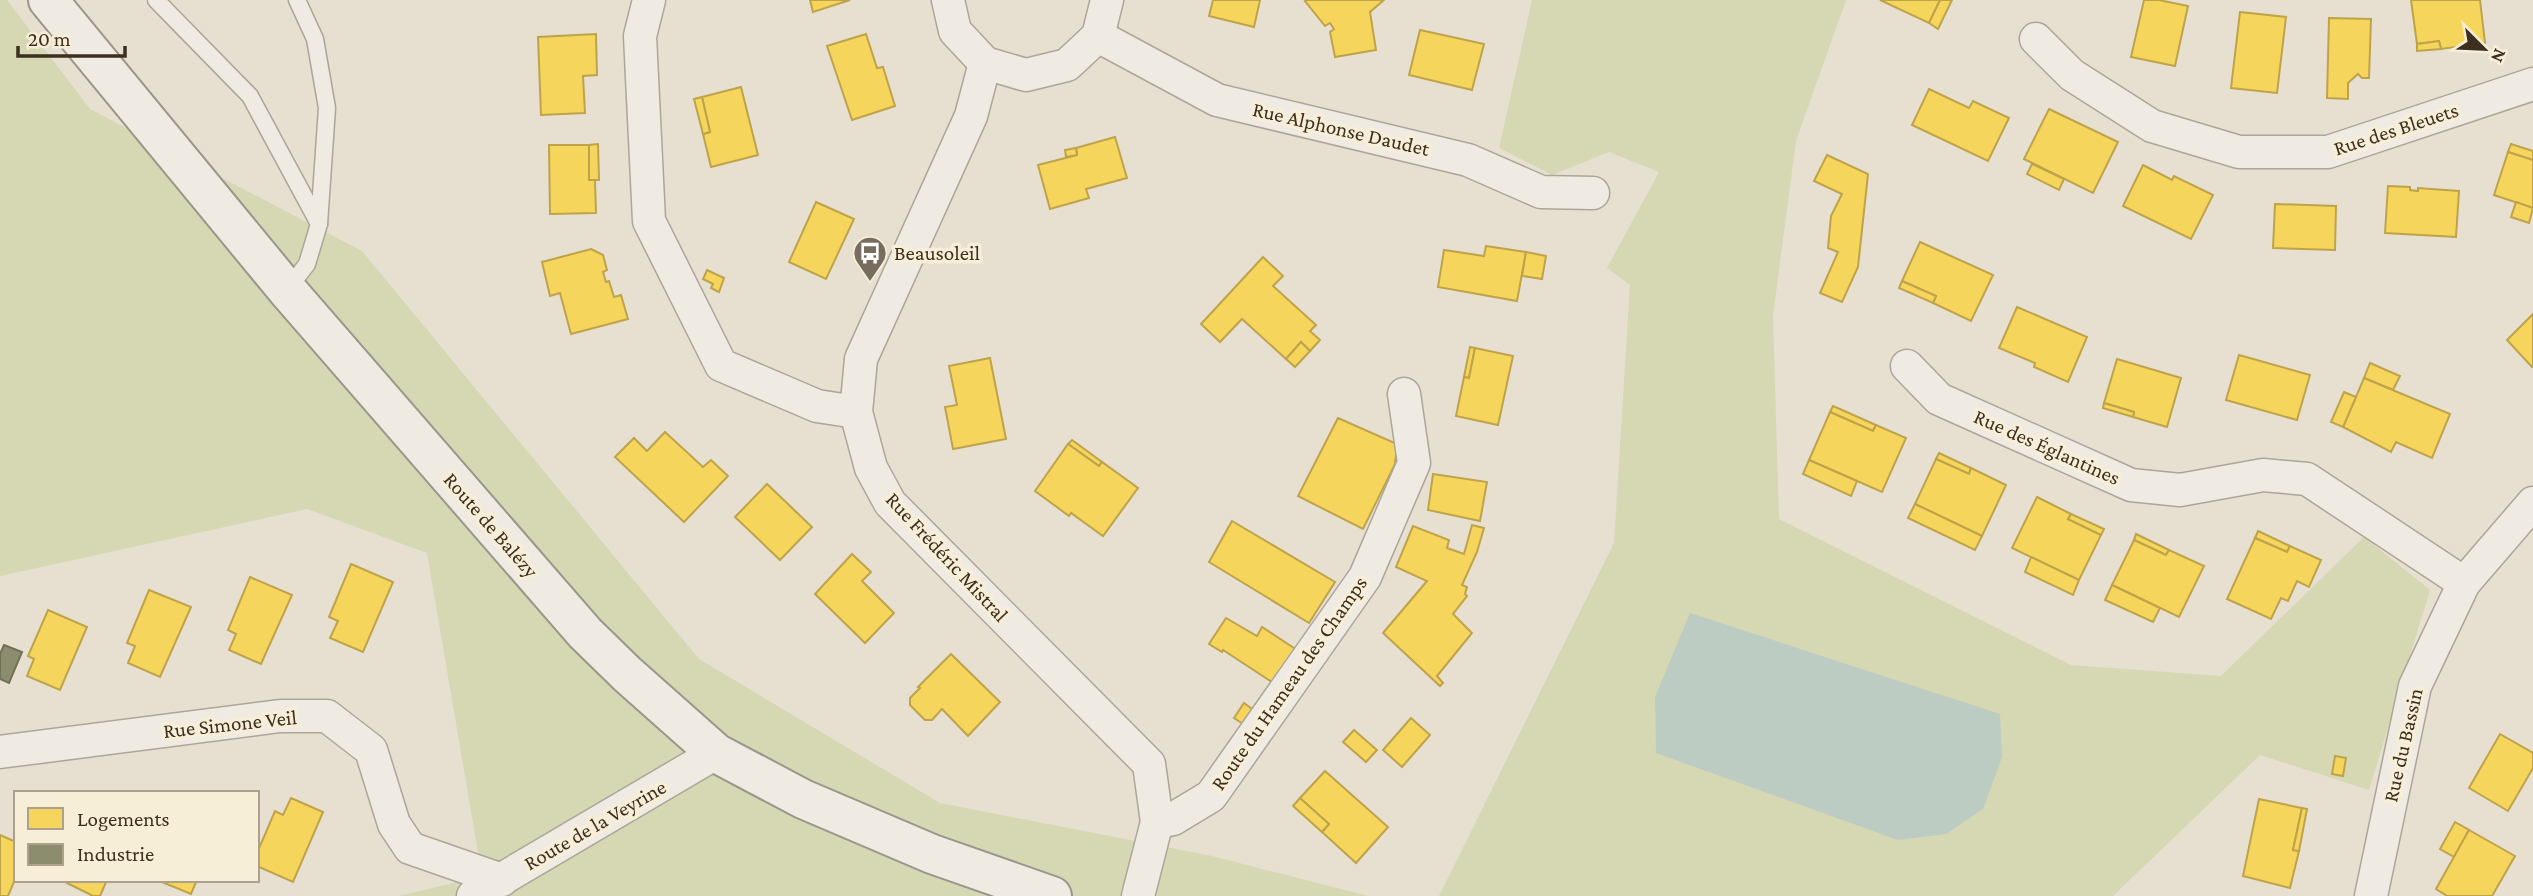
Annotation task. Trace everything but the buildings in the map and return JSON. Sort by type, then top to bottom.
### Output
[{"type":"main road","name":"Route de Balézy","points":[[48,0],[287,290],[585,633],[627,674],[716,753],[803,799],[932,854],[1052,896]]},
{"type":"street","points":[[649,0],[640,36],[649,221],[721,365],[817,406],[856,412]]},
{"type":"street","points":[[948,0],[956,31],[985,63],[1026,75],[1067,65],[1098,36],[1107,0]]},
{"type":"street","name":"Rue Alphonse Daudet","points":[[1098,36],[1217,100],[1468,160],[1541,192],[1593,193]]},
{"type":"street","name":"Rue des Bleuets","points":[[2036,39],[2072,75],[2152,126],[2239,152],[2328,152],[2533,84]]},
{"type":"street","name":"Rue Frédéric Mistral","points":[[985,63],[971,116],[862,359],[856,412],[871,468],[890,503],[1149,764],[1157,822],[1138,896]]},
{"type":"street","name":"Rue des Églantines","points":[[1907,366],[1939,399],[2131,485],[2180,490],[2263,475],[2306,480],[2464,583]]},
{"type":"street","name":"Route du Hameau des Champs","points":[[1157,822],[1173,819],[1211,796],[1365,577],[1413,463],[1404,394]]},
{"type":"street","name":"Rue du Bassin","points":[[2371,896],[2414,686],[2464,583],[2533,503]]},
{"type":"street","name":"Rue Simone Veil","points":[[0,752],[279,716],[327,716],[371,750],[394,824],[410,848],[502,880]]},
{"type":"street","name":"Route de la Veyrine","points":[[473,896],[716,753]]},
{"type":"lane","points":[[156,0],[250,96],[320,223]]},
{"type":"lane","points":[[287,290],[307,264],[320,223],[327,108],[315,39],[297,0]]},
{"type":"green space","points":[[0,0],[7,0],[90,109],[362,251],[699,659],[940,803],[1212,856],[1368,896],[399,896],[482,876],[427,553],[307,509],[0,576]]},
{"type":"green space","points":[[1532,0],[1846,0],[1796,141],[1773,316],[1779,519],[2071,665],[2221,676],[2364,537],[2430,590],[2369,790],[2260,755],[2113,896],[1439,896],[1614,543],[1630,285],[1607,268],[1659,172],[1609,152],[1552,175],[1499,148]]},
{"type":"shaded area","points":[[1690,613],[2000,714],[2002,757],[1983,809],[1946,834],[1898,840],[1656,753],[1655,697]]},
{"type":"place","name":"Beausoleil","points":[[870,283]]}]
